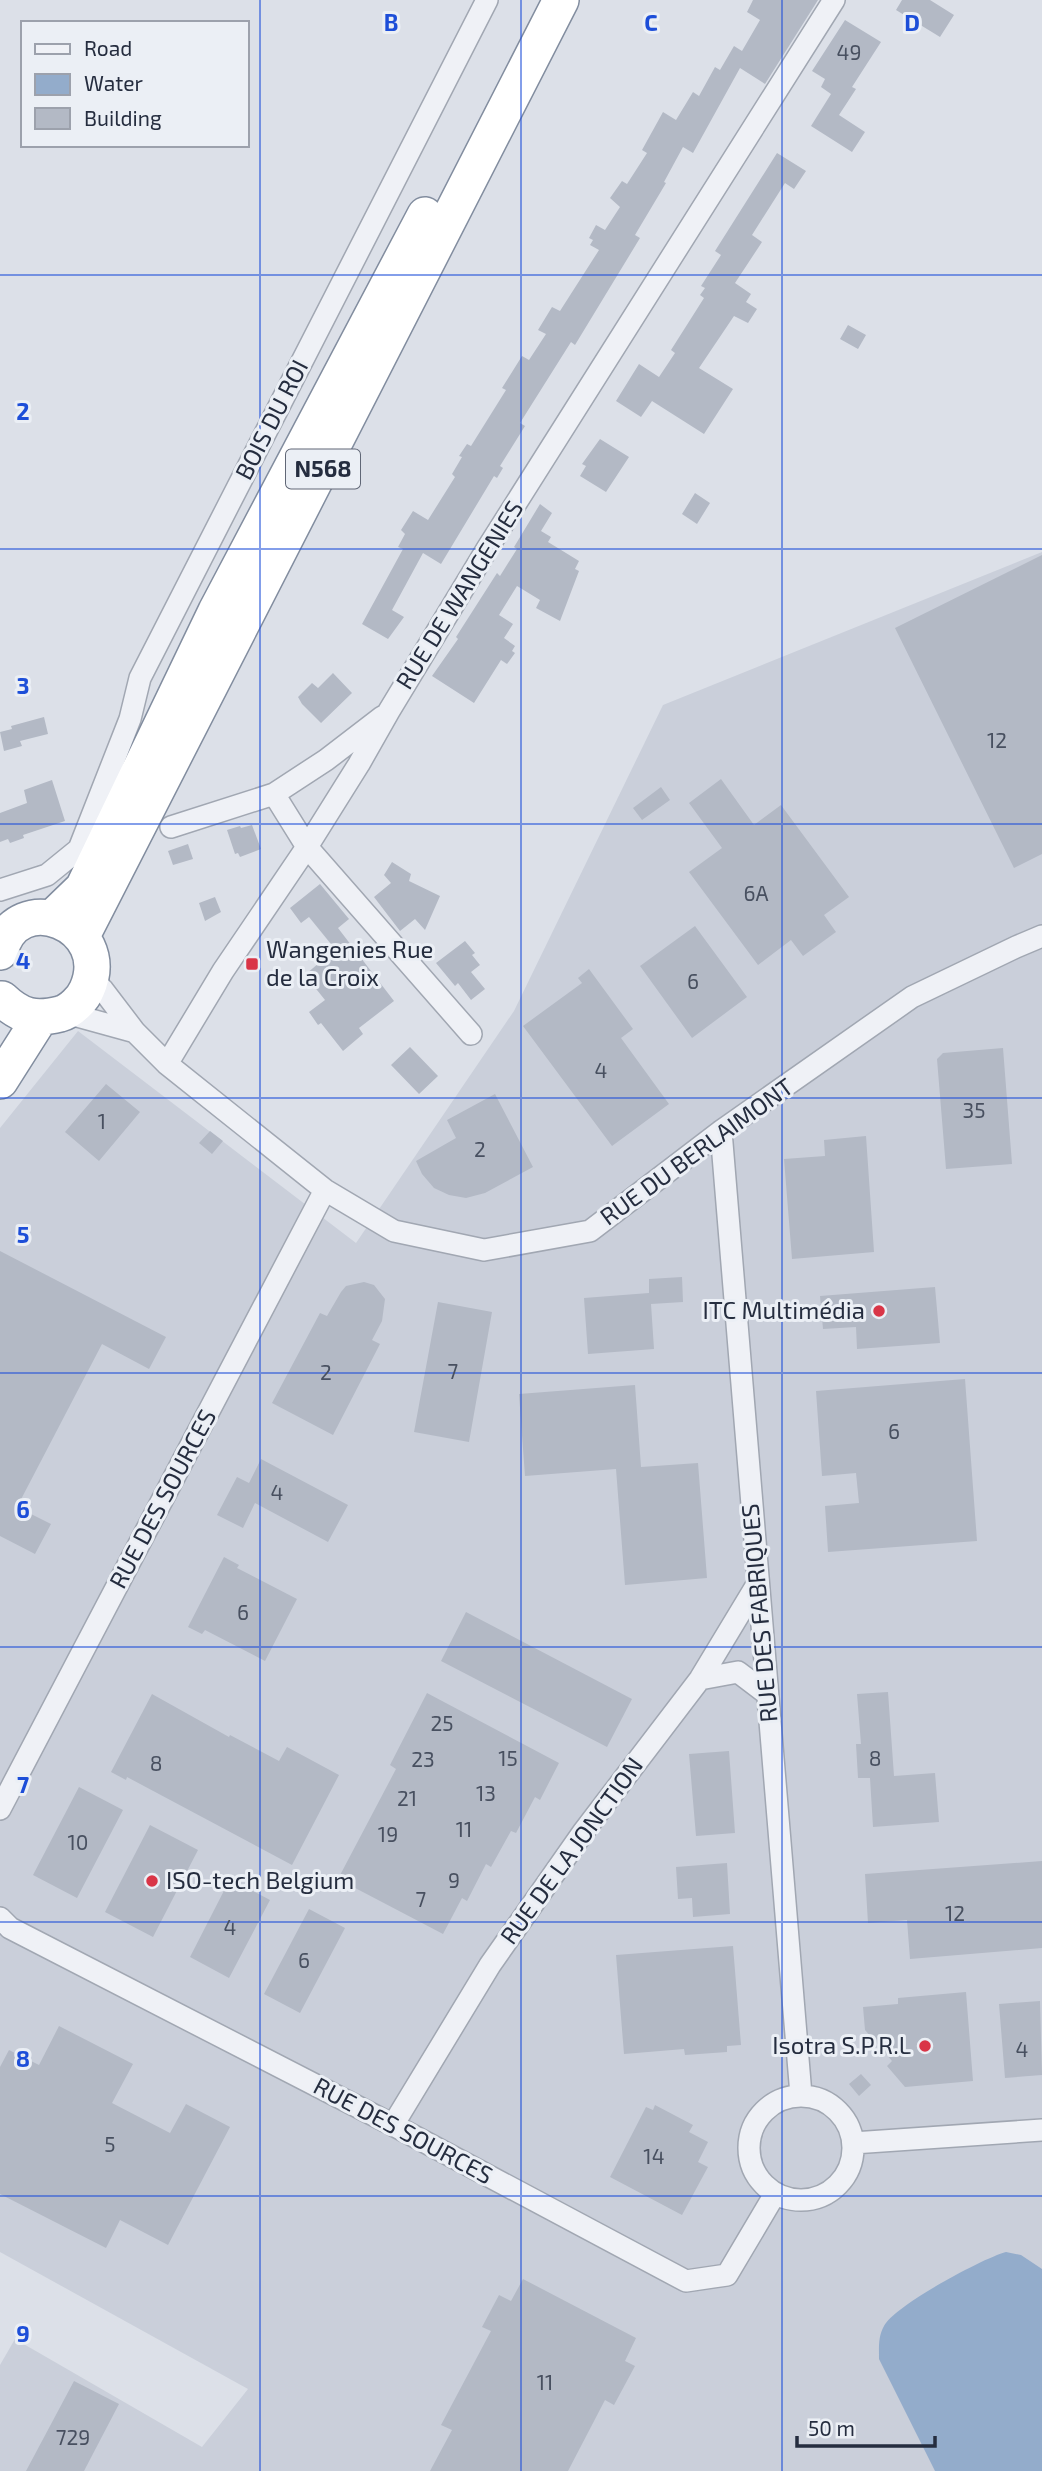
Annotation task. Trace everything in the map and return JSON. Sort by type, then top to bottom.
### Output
[{"type":"highway","name":"N568","points":[[53,917],[83,888],[216,611],[422,223],[535,0]]},
{"type":"highway","name":"N568","points":[[82,936],[561,0]]},
{"type":"highway","points":[[0,1081],[53,1015],[85,996],[92,979],[91,953],[82,936],[53,917],[29,918],[4,935]]},
{"type":"highway","points":[[1,999],[15,1011],[53,1015]]},
{"type":"street","name":"BOIS DU ROI","points":[[0,890],[47,876],[79,849],[130,719],[140,678],[487,0]]},
{"type":"street","name":"RUE DE WANGENIES","points":[[167,1064],[223,971],[307,847],[487,549],[834,0]]},
{"type":"street","points":[[171,827],[274,794],[326,760],[389,711]]},
{"type":"street","points":[[274,794],[307,847],[471,1034]]},
{"type":"street","name":"RUE DU BERLAIMONT","points":[[92,979],[103,989],[135,1032],[167,1064],[325,1190],[394,1231],[484,1250],[590,1231],[721,1131],[912,997],[1042,936]]},
{"type":"street","name":"RUE DU BERLAIMONT","points":[[53,1015],[135,1032]]},
{"type":"street","name":"RUE DES FABRIQUES","points":[[721,1131],[801,2095]]},
{"type":"street","name":"RUE DES SOURCES","points":[[0,1809],[325,1190]]},
{"type":"street","name":"RUE DE LA JONCTION","points":[[393,2124],[490,1965],[584,1832],[700,1679],[758,1583]]},
{"type":"street","points":[[700,1679],[738,1672],[766,1694]]},
{"type":"street","name":"RUE DES SOURCES","points":[[0,1918],[10,1928],[393,2124],[686,2281],[727,2275],[775,2194]]},
{"type":"street","points":[[801,2095],[816,2097],[830,2104],[842,2115],[850,2128],[853,2143],[852,2159],[846,2174],[836,2187],[822,2196],[799,2200],[775,2194],[762,2183],[752,2169],[748,2152],[750,2134],[757,2119],[768,2106],[784,2098],[801,2095]]},
{"type":"street","points":[[853,2143],[1042,2130]]},
{"type":"shaded area","points":[[1042,552],[1042,2471],[0,2471],[0,2365],[15,2339],[202,2447],[248,2389],[0,2252],[0,1128],[78,1031],[356,1243],[514,1011],[663,705]]},
{"type":"water","points":[[1006,2252],[1021,2255],[1042,2269],[1042,2471],[935,2471],[879,2359],[881,2334],[891,2317],[921,2295]]},
{"type":"building","points":[[753,0],[818,0],[765,84],[740,68],[693,153],[683,147],[664,182],[666,183],[635,235],[640,238],[575,345],[571,342],[520,423],[525,426],[500,466],[503,468],[497,478],[494,476],[441,564],[423,553],[392,610],[404,617],[388,639],[362,624],[403,549],[398,547],[405,534],[401,530],[413,511],[428,520],[455,477],[452,474],[462,457],[459,456],[467,444],[471,446],[506,390],[502,388],[522,356],[529,360],[546,334],[538,330],[552,307],[560,311],[599,250],[590,245],[593,240],[589,238],[596,225],[605,230],[620,207],[610,198],[622,181],[627,184],[647,153],[642,150],[663,112],[676,120],[693,92],[699,96],[715,67],[720,70],[734,46],[742,51],[760,20],[747,12]]},
{"type":"building","points":[[902,0],[930,0],[954,15],[940,37],[896,10]]},
{"type":"building","points":[[845,20],[881,42],[852,87],[856,89],[839,115],[865,132],[852,152],[811,126],[831,94],[821,87],[825,79],[812,71]]},
{"type":"building","points":[[777,153],[806,171],[794,189],[785,183],[752,235],[762,242],[735,283],[751,294],[746,302],[757,309],[748,323],[734,316],[699,368],[733,389],[704,434],[652,401],[641,417],[616,401],[639,364],[659,377],[675,353],[671,350],[704,298],[700,295],[705,288],[701,286],[721,255],[715,251]]},
{"type":"building","points":[[848,325],[866,335],[858,349],[840,339]]},
{"type":"building","points":[[600,439],[629,457],[606,492],[580,476],[586,466],[582,464]]},
{"type":"building","points":[[695,493],[710,503],[697,524],[682,514]]},
{"type":"building","points":[[540,504],[552,513],[541,531],[551,537],[548,542],[579,561],[575,569],[579,571],[560,621],[536,608],[540,600],[517,586],[499,615],[513,624],[504,638],[515,646],[512,651],[515,653],[507,664],[501,660],[474,703],[432,676],[458,639],[456,637],[497,573],[500,576],[517,549],[514,547]]},
{"type":"building","points":[[1042,555],[1042,854],[1014,868],[895,628]]},
{"type":"building","points":[[333,673],[352,693],[321,723],[298,697],[312,683],[318,688]]},
{"type":"building","points":[[44,717],[48,734],[20,741],[22,746],[4,751],[0,732],[12,729],[11,726]]},
{"type":"building","points":[[721,779],[754,825],[781,805],[849,897],[824,915],[836,932],[803,956],[791,940],[758,965],[689,872],[722,848],[689,803]]},
{"type":"building","points":[[52,780],[65,821],[23,835],[24,838],[10,843],[8,839],[0,842],[0,813],[27,803],[24,790]]},
{"type":"building","points":[[661,787],[670,800],[642,820],[633,808]]},
{"type":"building","points":[[252,825],[261,849],[240,857],[238,853],[235,854],[227,830]]},
{"type":"building","points":[[188,844],[193,859],[173,865],[168,851]]},
{"type":"building","points":[[392,862],[411,874],[409,881],[440,896],[425,930],[415,919],[400,931],[374,897],[391,883],[384,875]]},
{"type":"building","points":[[320,884],[349,919],[338,928],[394,1001],[359,1028],[363,1034],[343,1051],[309,1012],[325,1000],[305,975],[335,949],[309,917],[301,923],[290,908]]},
{"type":"building","points":[[215,897],[221,912],[205,921],[199,903]]},
{"type":"building","points":[[695,926],[747,997],[692,1038],[640,966]]},
{"type":"building","points":[[465,941],[475,953],[472,955],[480,965],[471,972],[485,989],[471,1000],[458,983],[455,986],[436,963]]},
{"type":"building","points":[[589,969],[633,1029],[621,1038],[669,1104],[612,1146],[523,1026],[582,983],[578,978]]},
{"type":"building","points":[[410,1047],[438,1076],[419,1094],[391,1065]]},
{"type":"building","points":[[1003,1048],[1012,1164],[946,1169],[937,1059],[943,1053]]},
{"type":"building","points":[[106,1084],[140,1112],[99,1161],[65,1132]]},
{"type":"building","points":[[495,1094],[533,1167],[485,1193],[466,1198],[449,1195],[434,1188],[422,1174],[416,1161],[456,1138],[447,1120]]},
{"type":"building","points":[[210,1131],[223,1141],[212,1154],[199,1143]]},
{"type":"building","points":[[866,1136],[874,1252],[792,1259],[784,1159],[825,1156],[824,1140]]},
{"type":"building","points":[[0,1251],[166,1337],[149,1369],[102,1344],[17,1507],[51,1524],[35,1554],[0,1536]]},
{"type":"building","points":[[682,1277],[683,1302],[651,1304],[654,1349],[588,1354],[584,1298],[649,1293],[649,1279]]},
{"type":"building","points":[[364,1282],[374,1285],[385,1299],[382,1321],[372,1340],[380,1344],[333,1435],[272,1403],[320,1313],[327,1316],[346,1286]]},
{"type":"building","name":"ITC Multimédia","points":[[935,1287],[940,1343],[857,1349],[856,1327],[823,1329],[820,1296]]},
{"type":"building","points":[[438,1302],[492,1312],[469,1442],[414,1432]]},
{"type":"building","points":[[965,1379],[977,1541],[828,1552],[825,1506],[859,1503],[856,1473],[822,1476],[816,1391]]},
{"type":"building","points":[[635,1385],[641,1467],[698,1463],[707,1578],[625,1585],[616,1469],[525,1476],[519,1394]]},
{"type":"building","points":[[261,1459],[348,1505],[328,1542],[255,1503],[243,1528],[217,1515],[237,1477],[249,1483]]},
{"type":"building","points":[[224,1557],[239,1565],[237,1568],[297,1599],[265,1661],[205,1630],[202,1634],[188,1627]]},
{"type":"building","points":[[466,1612],[632,1699],[607,1747],[441,1661]]},
{"type":"building","points":[[888,1692],[894,1776],[935,1773],[939,1822],[873,1827],[870,1778],[858,1778],[856,1744],[861,1744],[857,1694]]},
{"type":"building","points":[[427,1693],[559,1763],[540,1800],[535,1797],[516,1833],[511,1831],[491,1867],[486,1864],[467,1901],[462,1898],[443,1934],[338,1879],[396,1769],[390,1765]]},
{"type":"building","points":[[152,1694],[229,1737],[230,1735],[279,1761],[287,1747],[339,1775],[292,1865],[127,1777],[126,1780],[111,1772]]},
{"type":"building","points":[[729,1751],[735,1833],[696,1836],[689,1754]]},
{"type":"building","points":[[79,1787],[123,1810],[77,1898],[33,1875]]},
{"type":"building","name":"ISO-tech Belgium","points":[[150,1825],[198,1850],[153,1937],[105,1912]]},
{"type":"building","points":[[1042,1861],[1042,1948],[910,1959],[907,1920],[868,1923],[865,1874]]},
{"type":"building","points":[[727,1863],[730,1914],[693,1917],[692,1898],[678,1899],[676,1867]]},
{"type":"building","points":[[230,1879],[270,1900],[229,1978],[190,1957]]},
{"type":"building","points":[[309,1909],[345,1928],[300,2013],[264,1994]]},
{"type":"building","points":[[733,1946],[741,2045],[727,2046],[727,2052],[685,2055],[684,2049],[624,2054],[616,1955]]},
{"type":"building","name":"Isotra S.P.R.L","points":[[966,1992],[973,2081],[905,2087],[887,2066],[892,2061],[865,2030],[863,2007],[898,2004],[898,1998]]},
{"type":"building","points":[[1040,2001],[1042,2075],[1005,2078],[999,2004]]},
{"type":"building","points":[[59,2026],[133,2064],[112,2103],[170,2133],[186,2104],[230,2127],[168,2245],[120,2220],[106,2248],[0,2194],[0,2067],[9,2050],[39,2065]]},
{"type":"building","points":[[861,2074],[871,2085],[859,2096],[849,2084]]},
{"type":"building","points":[[655,2105],[693,2125],[689,2132],[708,2142],[698,2162],[708,2167],[682,2215],[610,2177],[646,2107],[653,2110]]},
{"type":"building","points":[[523,2279],[636,2338],[625,2361],[635,2366],[614,2405],[605,2400],[568,2471],[430,2471],[452,2430],[441,2425],[491,2331],[482,2327],[499,2295],[511,2301]]},
{"type":"building","points":[[74,2381],[119,2404],[84,2471],[26,2471]]},
{"type":"place","name":"Wangenies Rue de la Croix","points":[[252,964]]},
{"type":"place","name":"ITC Multimédia","points":[[879,1311]]},
{"type":"place","name":"ISO-tech Belgium","points":[[152,1881]]},
{"type":"place","name":"Isotra S.P.R.L","points":[[925,2046]]}]
